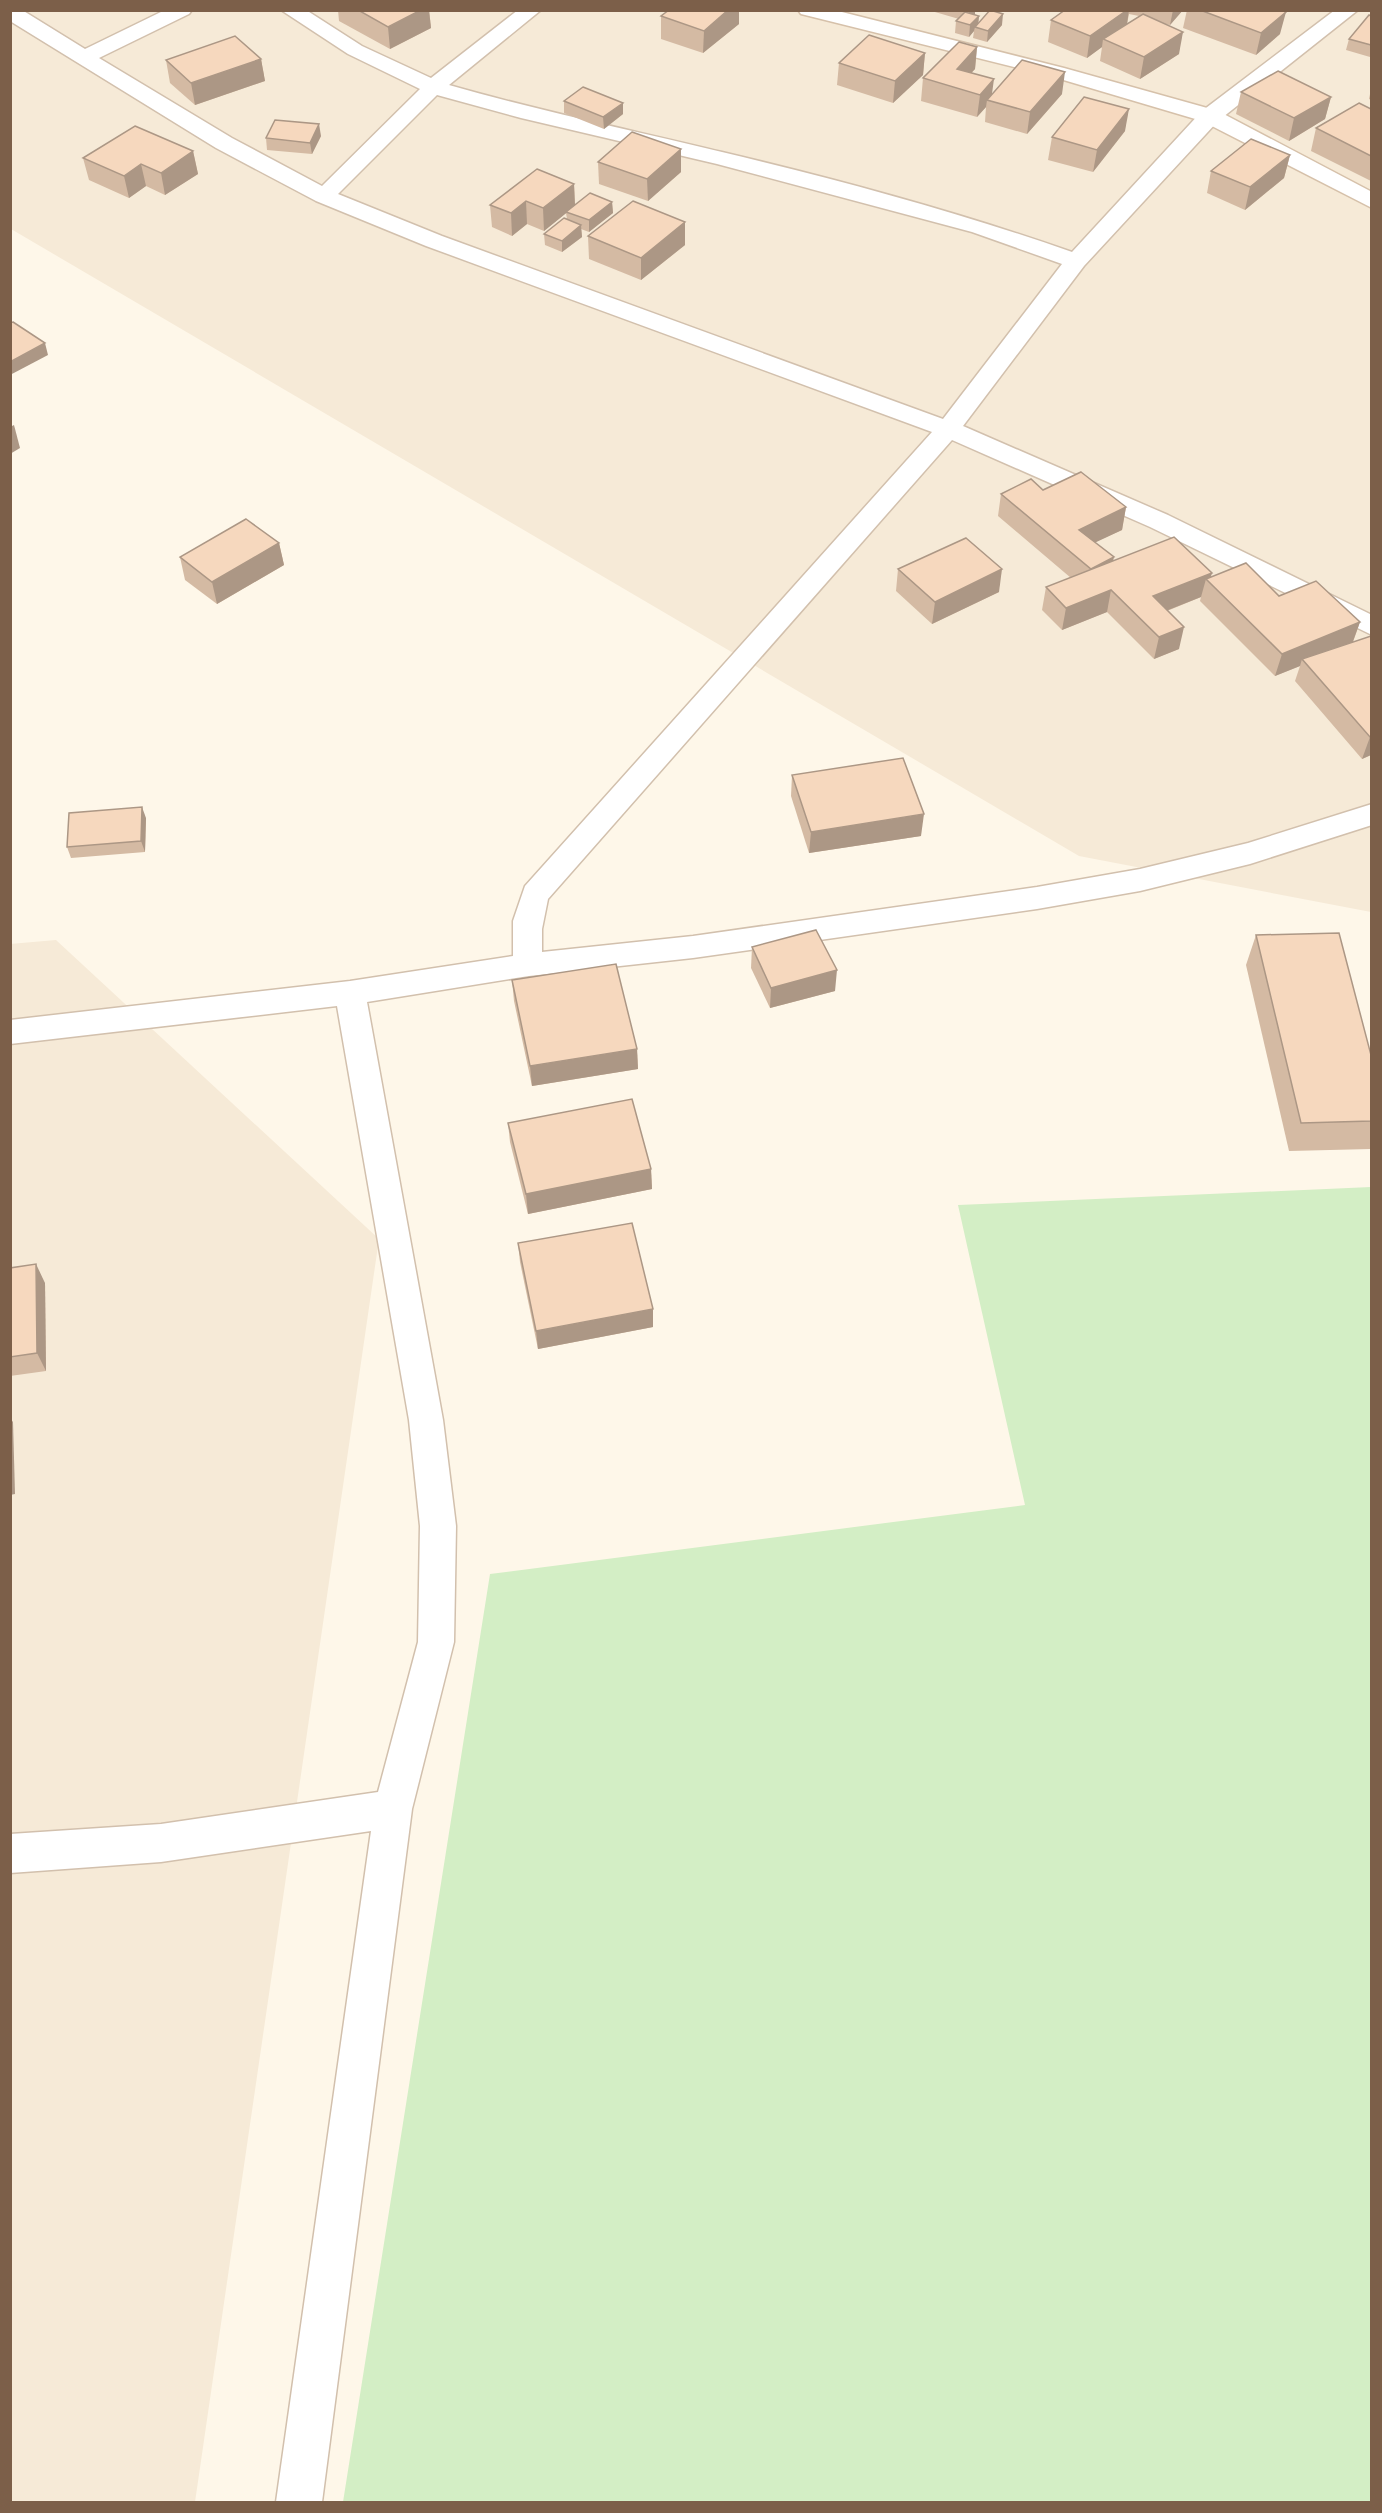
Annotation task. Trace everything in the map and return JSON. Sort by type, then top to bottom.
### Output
[{"type":"street","points":[[84,57],[182,10]]},
{"type":"street","points":[[291,10],[355,50],[433,87],[521,112],[721,158],[980,227],[1076,261]]},
{"type":"street","points":[[324,196],[433,87],[531,10]]},
{"type":"street","points":[[808,10],[1057,72],[1210,116],[1371,201]]},
{"type":"street","points":[[10,12],[224,143],[324,196],[434,240],[948,429],[1159,522],[1371,626]]},
{"type":"street","points":[[529,965],[525,944],[526,919],[535,894],[948,429],[1076,261],[1210,116],[1351,12]]},
{"type":"street","points":[[10,1032],[350,993],[529,965],[693,947],[1037,898],[1117,884],[1250,853],[1371,814]]},
{"type":"street","points":[[299,2502],[393,1809],[436,1642],[438,1526],[426,1420],[350,993]]},
{"type":"street","points":[[10,1854],[161,1843],[393,1809]]},
{"type":"shaded area","points":[[11,11],[1371,11],[1371,912],[1079,856],[11,229]]},
{"type":"shaded area","points":[[56,940],[379,1239],[195,2502],[11,2502],[10,944]]},
{"type":"green space","points":[[1371,1187],[1371,2502],[343,2502],[490,1574],[1025,1505],[958,1205]]},
{"type":"building","points":[[358,10],[421,10],[388,27]]},
{"type":"building","points":[[669,10],[728,10],[704,31],[661,16]]},
{"type":"building","points":[[990,10],[1003,14],[988,31],[975,27]]},
{"type":"building","points":[[1065,10],[1127,10],[1090,36],[1051,20]]},
{"type":"building","points":[[1200,10],[1280,10],[1286,12],[1261,33]]},
{"type":"building","points":[[965,12],[979,16],[970,25],[956,21]]},
{"type":"building","points":[[1143,14],[1183,32],[1144,57],[1103,39]]},
{"type":"building","points":[[1369,15],[1371,16],[1371,45],[1349,39]]},
{"type":"building","points":[[869,35],[925,53],[895,81],[839,63]]},
{"type":"building","points":[[235,36],[261,59],[191,83],[166,60]]},
{"type":"building","points":[[959,42],[977,47],[957,69],[994,79],[980,95],[923,78]]},
{"type":"building","points":[[1022,60],[1065,72],[1030,112],[987,100]]},
{"type":"building","points":[[1278,71],[1331,97],[1294,118],[1241,92]]},
{"type":"building","points":[[583,87],[623,103],[603,117],[564,101]]},
{"type":"building","points":[[1084,97],[1129,109],[1097,150],[1052,137]]},
{"type":"building","points":[[1359,103],[1371,109],[1371,156],[1316,128]]},
{"type":"building","points":[[275,120],[319,124],[310,143],[266,138]]},
{"type":"building","points":[[135,126],[193,151],[161,173],[141,164],[124,176],[83,158]]},
{"type":"building","points":[[632,132],[681,149],[647,179],[598,162]]},
{"type":"building","points":[[1251,139],[1290,155],[1250,187],[1211,171]]},
{"type":"building","points":[[537,169],[574,184],[543,208],[526,201],[511,213],[490,205]]},
{"type":"building","points":[[590,193],[612,202],[589,220],[566,212]]},
{"type":"building","points":[[633,201],[685,222],[641,258],[588,236]]},
{"type":"building","points":[[564,218],[581,225],[562,241],[544,234]]},
{"type":"building","points":[[13,322],[45,343],[10,362],[10,323]]},
{"type":"building","points":[[1081,472],[1126,507],[1079,530],[1114,557],[1091,569],[1001,494],[1031,479],[1043,490]]},
{"type":"building","points":[[246,519],[279,543],[212,582],[180,557]]},
{"type":"building","points":[[1174,537],[1212,573],[1153,596],[1184,627],[1159,637],[1111,590],[1066,608],[1046,587]]},
{"type":"building","points":[[966,538],[1002,569],[935,602],[898,569]]},
{"type":"building","points":[[1246,563],[1279,596],[1316,581],[1360,622],[1282,654],[1206,579]]},
{"type":"building","points":[[1371,636],[1371,736],[1370,737],[1302,659]]},
{"type":"building","points":[[903,758],[924,814],[811,832],[792,775]]},
{"type":"building","points":[[142,807],[141,841],[67,847],[69,813]]},
{"type":"building","points":[[816,930],[837,970],[771,988],[752,947]]},
{"type":"building","points":[[1339,933],[1371,1055],[1371,1121],[1301,1123],[1256,935]]},
{"type":"building","points":[[616,964],[637,1049],[530,1066],[512,980]]},
{"type":"building","points":[[632,1099],[651,1169],[526,1194],[508,1123]]},
{"type":"building","points":[[632,1223],[653,1309],[536,1331],[518,1243]]},
{"type":"building","points":[[36,1264],[37,1353],[10,1357],[10,1268]]}]
